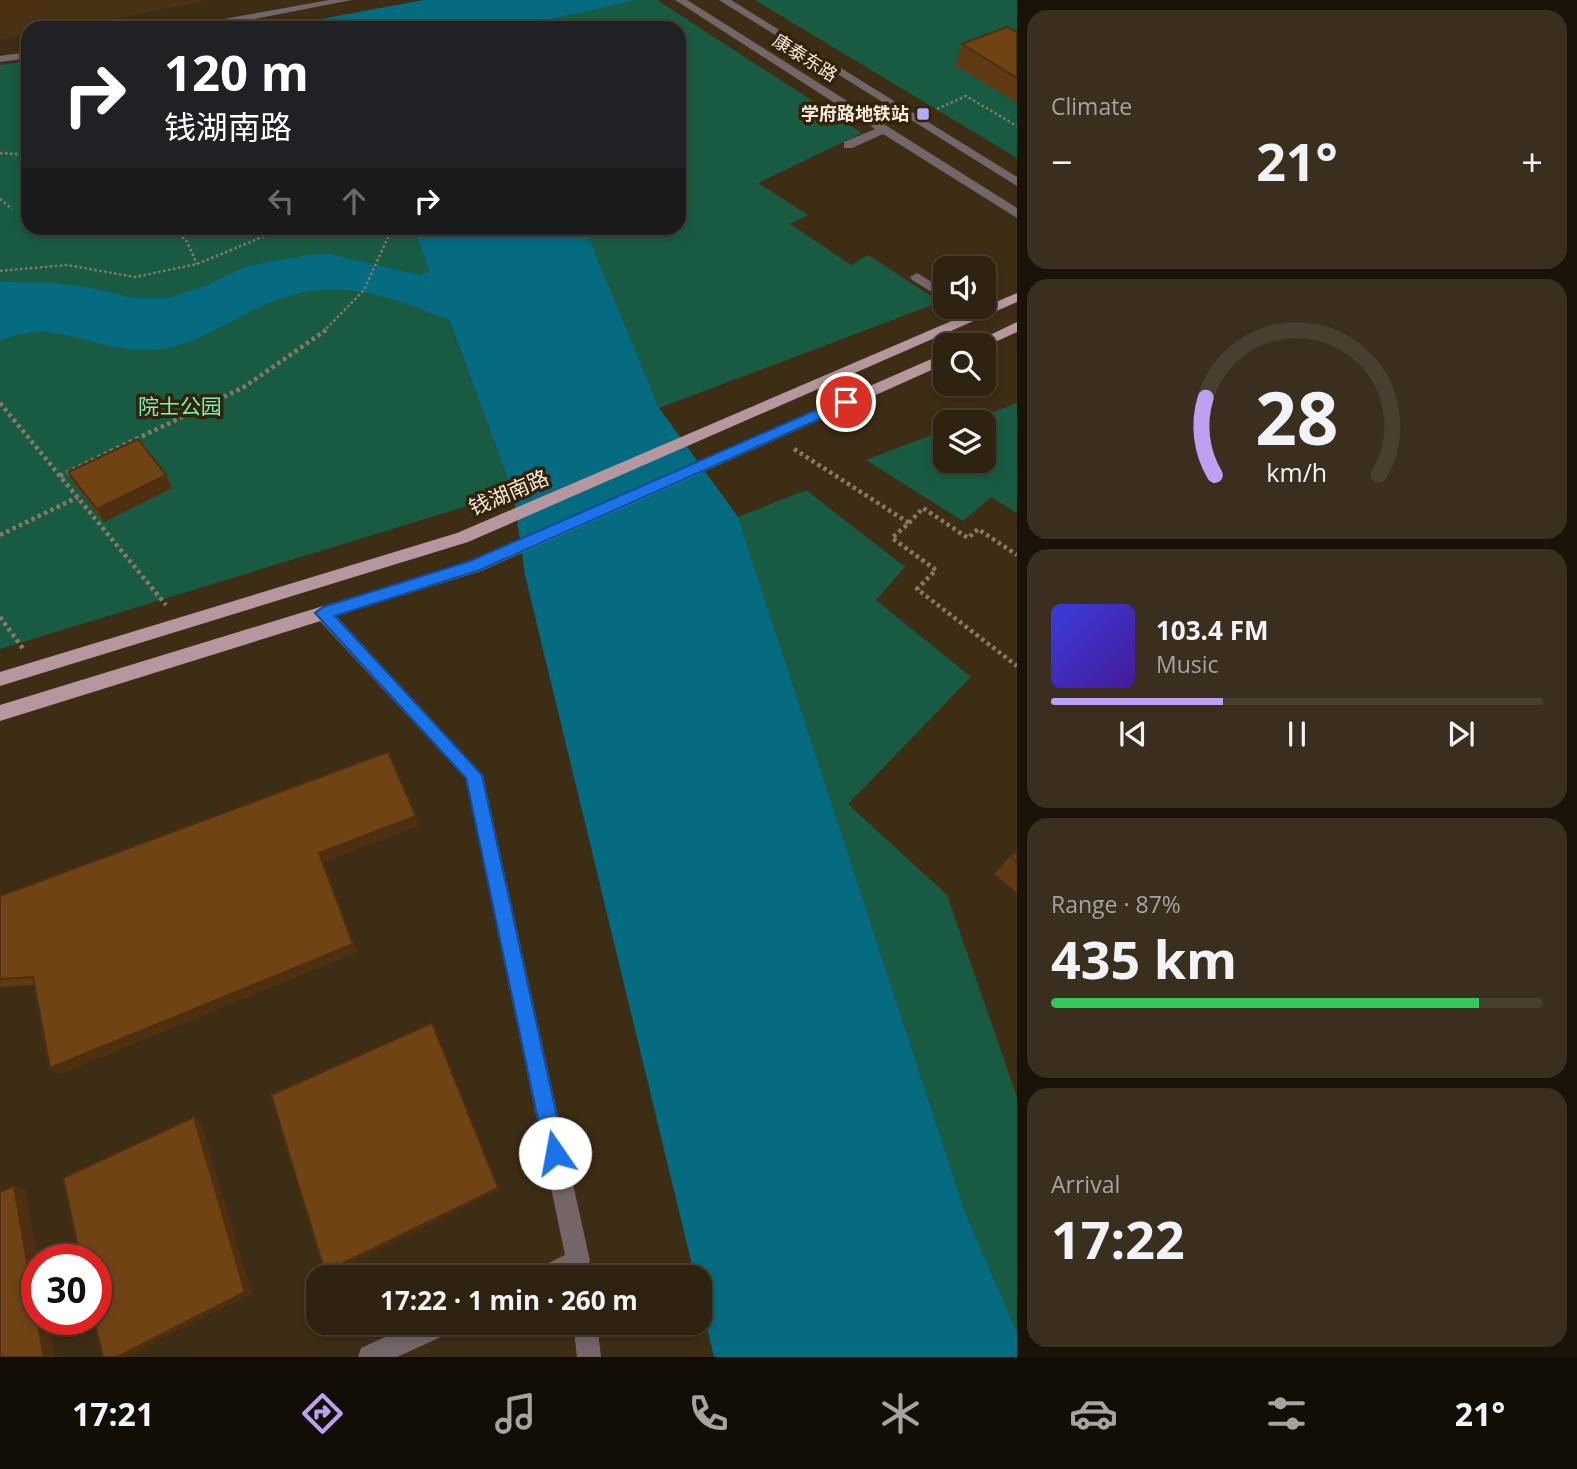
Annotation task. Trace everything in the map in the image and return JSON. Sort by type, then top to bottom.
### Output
[{"type":"main road","name":"钱湖南路","points":[[996,306],[1017,297]]},
{"type":"main road","name":"钱湖南路","points":[[0,679],[462,538],[966,319]]},
{"type":"main road","points":[[996,336],[1017,327]]},
{"type":"main road","points":[[0,713],[475,566],[933,363]]},
{"type":"street","points":[[230,21],[347,0]]},
{"type":"street","name":"康泰东路","points":[[680,0],[1017,214]]},
{"type":"street","name":"康泰东路","points":[[724,0],[1017,182]]},
{"type":"street","points":[[0,59],[21,56]]},
{"type":"street","points":[[848,145],[884,129]]},
{"type":"street","points":[[917,277],[933,288]]},
{"type":"street","points":[[323,613],[474,775],[578,1265]]},
{"type":"street","points":[[370,1357],[417,1335]]},
{"type":"street","points":[[586,1335],[589,1357]]},
{"type":"path","points":[[936,109],[966,96],[1017,126]]},
{"type":"path","points":[[0,153],[21,154]]},
{"type":"path","points":[[0,199],[12,209]]},
{"type":"path","points":[[179,235],[186,240],[197,264]]},
{"type":"path","points":[[0,271],[66,265],[135,278],[197,264],[272,235]]},
{"type":"path","points":[[60,476],[244,387],[326,330],[364,290],[389,235]]},
{"type":"path","points":[[0,403],[182,623]]},
{"type":"path","points":[[772,434],[909,523]]},
{"type":"path","points":[[0,535],[78,497]]},
{"type":"path","points":[[1017,555],[978,529],[968,538],[923,508],[892,538],[936,570],[917,589],[1017,666]]},
{"type":"path","points":[[0,617],[37,667]]},
{"type":"shaded area","points":[[0,0],[212,0],[102,21],[21,21],[21,36],[0,40]]},
{"type":"green space","points":[[637,0],[657,0],[862,133],[758,183],[808,215],[790,224],[851,265],[868,255],[933,297],[933,305],[659,408],[588,235],[686,235],[686,21],[543,21]]},
{"type":"green space","points":[[755,0],[1017,0],[1017,158]]},
{"type":"green space","name":"院士公园","points":[[21,62],[21,235],[417,235],[513,492],[0,649],[0,65]]},
{"type":"green space","points":[[1017,403],[1017,513],[991,497],[963,521],[866,460],[933,435],[933,473],[996,473],[996,411]]},
{"type":"green space","points":[[806,490],[905,567],[876,600],[971,677],[848,804],[947,895],[1017,1097],[1017,1332],[965,1212],[738,517]]},
{"type":"water","points":[[286,0],[637,0],[543,21],[296,21]]},
{"type":"water","points":[[417,235],[588,235],[659,408],[738,517],[965,1212],[1017,1332],[1017,1357],[714,1357],[709,1335],[712,1335],[712,1265],[692,1265],[525,575],[513,492],[449,320],[396,300],[371,294],[323,290],[298,293],[272,301],[200,337],[176,346],[152,350],[125,349],[47,332],[0,340],[0,282],[53,283],[92,288],[132,298],[168,298],[205,286],[247,266],[329,254],[419,275],[430,272]]},
{"type":"pier","points":[[423,0],[310,21],[292,21],[283,1]]},
{"type":"building","points":[[1007,27],[1017,32],[1017,78],[962,44]]},
{"type":"building","points":[[138,439],[166,475],[97,509],[68,472]]},
{"type":"building","points":[[388,752],[416,816],[319,853],[353,944],[50,1068],[33,977],[0,979],[0,896]]},
{"type":"building","points":[[432,1023],[498,1188],[339,1265],[323,1265],[271,1095]]},
{"type":"building","points":[[194,1117],[245,1292],[117,1357],[103,1357],[98,1335],[112,1335],[112,1244],[77,1244],[63,1178]]},
{"type":"building","points":[[14,1186],[24,1244],[21,1244],[21,1335],[40,1335],[44,1357],[0,1357],[0,1192]]},
{"type":"place","name":"学府路地铁站","points":[[923,114]]},
{"type":"route","points":[[555,1153],[474,775],[323,613],[475,566],[846,402]]}]
